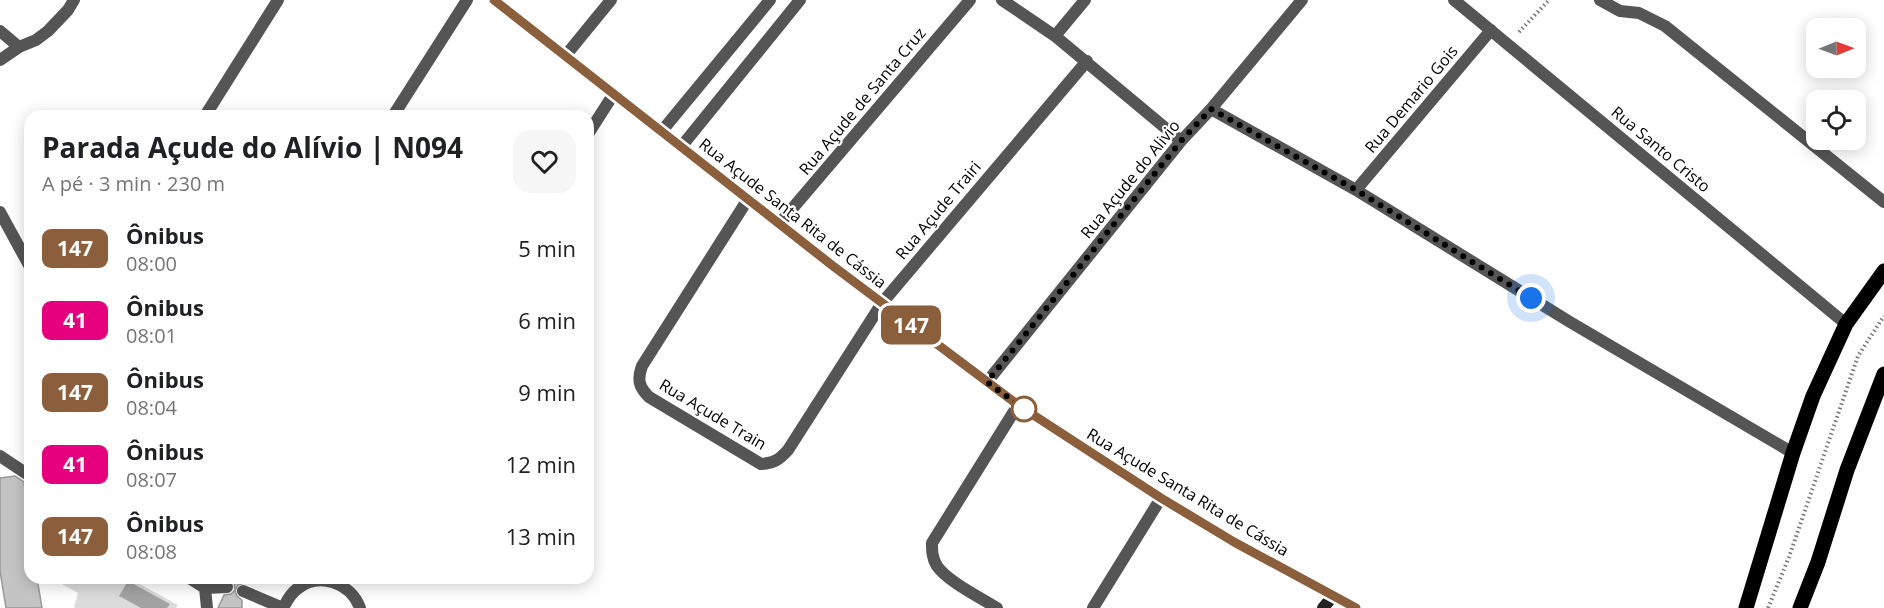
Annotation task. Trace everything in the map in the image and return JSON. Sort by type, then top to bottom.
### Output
[{"type":"main road","points":[[1747,607],[1793,453],[1813,396],[1846,324],[1884,271]]},
{"type":"main road","points":[[1800,608],[1818,562],[1847,470],[1884,374]]},
{"type":"street","points":[[0,60],[19,46],[48,32],[74,0]]},
{"type":"street","points":[[209,110],[278,0]]},
{"type":"street","points":[[397,110],[467,0]]},
{"type":"street","name":"Rua Açude Santa Rita de Cássia","points":[[494,0],[747,199],[1018,405],[1161,498],[1234,542],[1356,608]]},
{"type":"street","points":[[566,55],[611,0]]},
{"type":"street","points":[[661,132],[770,0]]},
{"type":"street","points":[[681,147],[800,0]]},
{"type":"street","name":"Rua Açude de Santa Cruz","points":[[780,224],[970,0]]},
{"type":"street","points":[[1002,0],[1087,61],[1181,141]]},
{"type":"street","points":[[1055,36],[1085,0]]},
{"type":"street","name":"Rua Açude do Alivio","points":[[987,382],[1181,141],[1211,109],[1302,0]]},
{"type":"street","name":"Rua Santo Cristo","points":[[1454,0],[1509,43],[1846,324]]},
{"type":"street","points":[[1599,0],[1620,11],[1640,13],[1665,26],[1884,202]]},
{"type":"street","name":"Rua Demario Gois","points":[[1356,190],[1491,30]]},
{"type":"street","points":[[0,31],[19,46]]},
{"type":"street","name":"Rua Açude Trairi","points":[[788,450],[882,303],[1087,61]]},
{"type":"street","points":[[594,126],[614,95]]},
{"type":"street","points":[[1211,109],[1356,190],[1570,322],[1793,453]]},
{"type":"street","name":"Rua Açude Train","points":[[747,199],[642,366],[639,376],[640,388],[649,397],[761,464],[773,463],[788,450]]},
{"type":"street","points":[[0,212],[24,256]]},
{"type":"street","points":[[997,608],[944,573],[936,565],[932,554],[932,543],[1018,405]]},
{"type":"street","points":[[0,456],[24,472]]},
{"type":"street","points":[[1093,608],[1161,498]]},
{"type":"street","points":[[199,584],[205,588],[227,587]]},
{"type":"street","points":[[243,591],[283,608],[289,597],[304,584]]},
{"type":"street","points":[[346,584],[360,608]]},
{"type":"street","points":[[205,588],[207,608]]},
{"type":"street","points":[[1323,608],[1333,597]]},
{"type":"path","points":[[1509,43],[1549,0]]},
{"type":"path","points":[[1768,608],[1789,557],[1858,356],[1884,316]]},
{"type":"shaded area","points":[[62,584],[140,584],[178,605],[176,608],[76,608],[74,607],[78,593]]},
{"type":"shaded area","points":[[126,584],[133,584],[170,604],[167,608],[141,608],[119,596]]},
{"type":"building","points":[[15,476],[24,482],[24,584],[38,584],[42,608],[6,608],[0,571],[0,478]]},
{"type":"building","points":[[234,584],[241,584],[235,591],[242,600],[242,608],[218,608],[224,595],[231,594],[235,590]]},
{"type":"bus line","name":"147","points":[[494,0],[833,266],[1018,405],[1161,498],[1234,542],[1356,608]]},
{"type":"route","points":[[1024,409],[987,382],[1181,141],[1211,109],[1356,190],[1531,298]]}]
